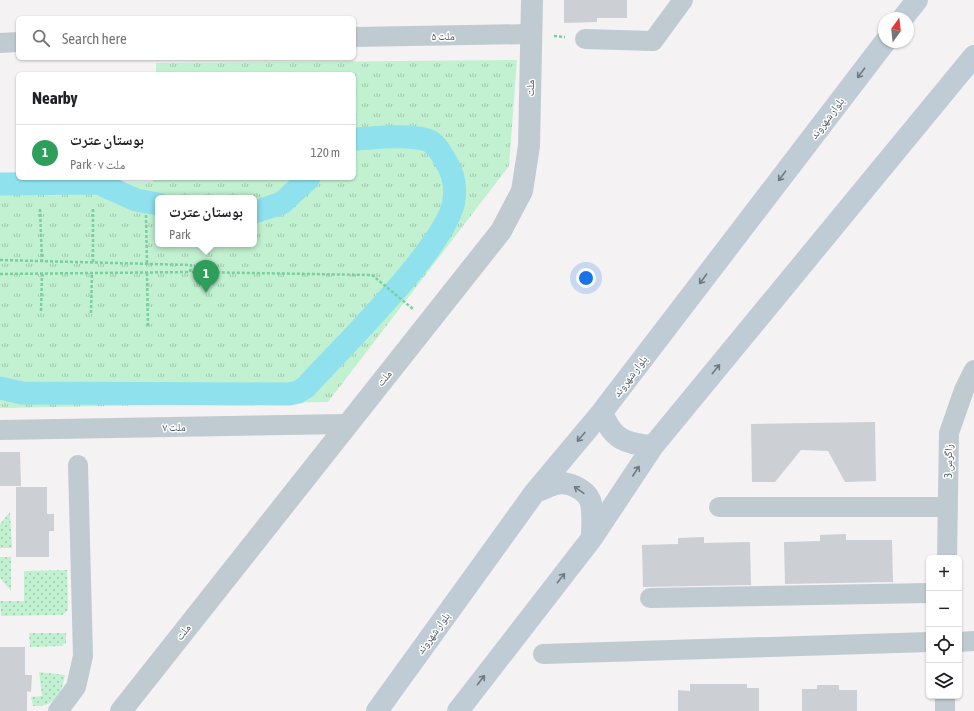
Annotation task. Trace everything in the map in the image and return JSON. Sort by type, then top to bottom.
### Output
[{"type":"main road","points":[[908,12],[917,0]]},
{"type":"main road","name":"بلوار شهروند","points":[[377,711],[535,492],[602,412],[880,48]]},
{"type":"main road","points":[[458,711],[592,538],[653,446],[974,56]]},
{"type":"main road","points":[[602,412],[606,424],[620,438],[631,444],[653,446]]},
{"type":"main road","points":[[535,492],[557,484],[569,484],[581,489],[590,500],[592,513],[592,538]]},
{"type":"street","name":"ملت","points":[[121,711],[347,424],[501,232],[522,191],[529,146],[532,0]]},
{"type":"street","points":[[585,38],[653,41],[683,0]]},
{"type":"street","name":"ملت ۵","points":[[356,37],[531,34]]},
{"type":"street","points":[[0,43],[16,42]]},
{"type":"street","name":"زاگرس 3","points":[[947,555],[949,433],[969,390],[974,370]]},
{"type":"street","name":"ملت ۷","points":[[0,430],[347,424]]},
{"type":"street","points":[[58,711],[76,687],[83,656],[78,465]]},
{"type":"street","points":[[719,507],[948,507]]},
{"type":"street","points":[[650,598],[926,593]]},
{"type":"street","points":[[962,642],[974,641]]},
{"type":"street","points":[[544,654],[926,642]]},
{"type":"street","points":[[945,699],[945,711]]},
{"type":"path","points":[[531,34],[585,38]]},
{"type":"path","points":[[93,208],[93,263]]},
{"type":"path","points":[[40,209],[42,262]]},
{"type":"path","points":[[146,215],[147,264]]},
{"type":"path","points":[[0,260],[191,265],[190,272]]},
{"type":"path","points":[[0,274],[190,272],[372,275],[400,297]]},
{"type":"path","points":[[147,273],[148,327]]},
{"type":"path","points":[[41,311],[42,274]]},
{"type":"path","points":[[91,313],[92,274]]},
{"type":"green space","points":[[517,60],[509,166],[328,402],[0,408],[0,184],[153,182],[154,180],[356,180],[356,72],[156,72],[156,63]]},
{"type":"green space","points":[[10,512],[12,548],[0,548],[0,524]]},
{"type":"green space","points":[[0,557],[11,557],[11,591],[0,578]]},
{"type":"green space","points":[[67,570],[68,610],[62,615],[1,616],[0,601],[24,601],[24,571]]},
{"type":"green space","points":[[29,633],[66,633],[66,643],[61,646],[30,647]]},
{"type":"green space","points":[[39,672],[65,675],[59,694],[52,702],[41,706],[33,706],[31,697],[42,696]]},
{"type":"building","points":[[564,0],[627,0],[627,18],[597,18],[597,22],[564,23]]},
{"type":"building","points":[[875,422],[876,481],[845,482],[828,451],[801,450],[775,482],[752,482],[751,424]]},
{"type":"building","points":[[0,452],[20,452],[21,486],[0,486]]},
{"type":"building","points":[[16,487],[47,487],[47,514],[54,514],[54,531],[49,531],[49,557],[16,557]]},
{"type":"building","points":[[846,534],[846,540],[892,540],[893,582],[785,584],[784,542],[820,541],[820,535]]},
{"type":"building","points":[[704,537],[704,543],[750,542],[751,585],[643,587],[642,545],[678,544],[678,538]]},
{"type":"building","points":[[0,647],[25,647],[25,675],[32,675],[31,692],[27,691],[27,711],[0,711]]},
{"type":"building","points":[[690,684],[747,684],[747,688],[759,688],[759,711],[678,711],[678,690],[690,691]]},
{"type":"building","points":[[817,685],[839,685],[839,690],[857,690],[857,711],[802,711],[802,689],[817,689]]},
{"type":"waterway","points":[[0,388],[22,393],[289,394],[298,392],[306,387],[414,269],[448,219],[454,200],[455,189],[450,169],[440,151],[430,141],[410,137],[356,139]]},
{"type":"waterway","points":[[257,211],[282,203],[307,180]]},
{"type":"waterway","points":[[0,184],[98,183],[136,200],[155,203]]},
{"type":"place","name":"بوستان عترت","points":[[206,293]]}]
